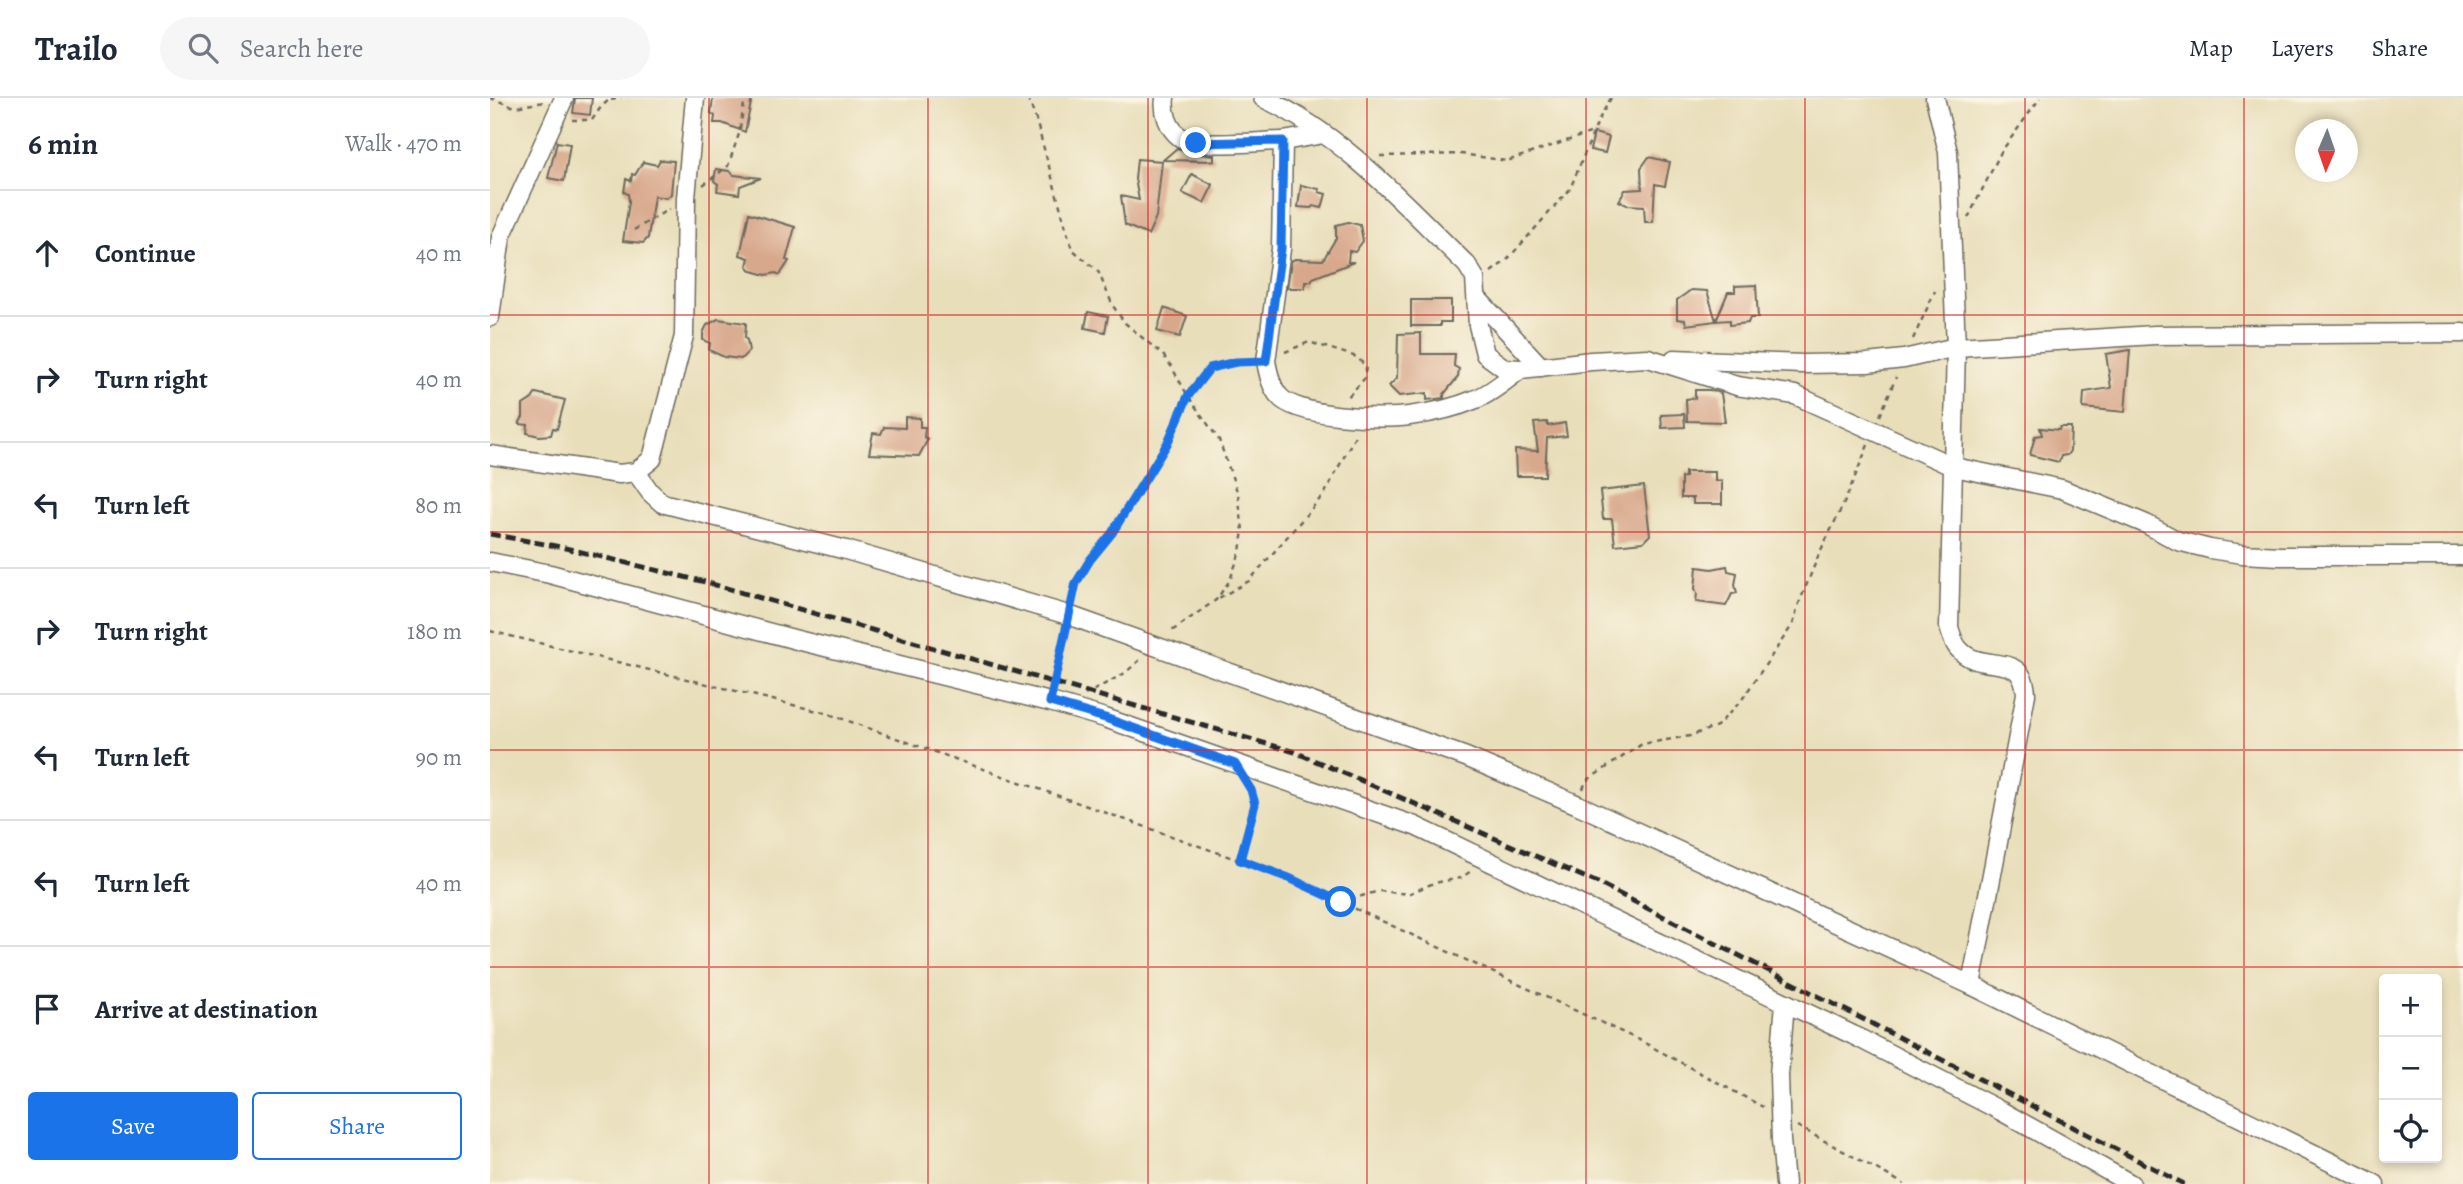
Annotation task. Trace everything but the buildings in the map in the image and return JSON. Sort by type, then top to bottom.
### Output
[{"type":"street","points":[[490,456],[619,474],[636,472],[652,459],[684,336],[686,198],[695,98]]},
{"type":"street","points":[[1165,98],[1163,110],[1171,128],[1181,139],[1196,143],[1283,141],[1324,134]]},
{"type":"street","points":[[1263,98],[1292,111],[1356,159],[1467,265],[1475,278],[1478,325],[1485,354],[1504,368],[1521,369],[1648,358],[1803,364],[1867,363],[1904,359],[1956,347],[2155,335],[2463,333]]},
{"type":"street","points":[[1935,98],[1948,152],[1956,347],[1949,627],[1956,647],[1966,655],[1975,660],[2013,667],[2020,672],[2026,694],[1971,985]]},
{"type":"street","points":[[490,317],[501,237],[555,119],[556,100]]},
{"type":"street","points":[[1283,141],[1281,249],[1266,361],[1278,395],[1291,406],[1332,415],[1405,417],[1441,411],[1479,399],[1521,369]]},
{"type":"street","points":[[1477,298],[1541,367]]},
{"type":"street","points":[[1648,358],[1737,386],[1795,395],[1954,467],[2062,489],[2146,524],[2178,541],[2210,549],[2280,556],[2463,556]]},
{"type":"street","points":[[636,472],[650,492],[662,503],[846,550],[1068,615],[1466,757],[1576,804],[1971,985],[2375,1184]]},
{"type":"street","points":[[490,562],[551,575],[797,640],[1072,708],[1415,826],[1785,1003],[2001,1111],[2131,1184]]},
{"type":"street","points":[[1785,1003],[1779,1075],[1785,1184]]},
{"type":"path","points":[[490,98],[515,107],[556,100]]},
{"type":"path","points":[[555,119],[592,120],[610,99],[621,98]]},
{"type":"path","points":[[1028,98],[1037,120],[1072,249],[1098,271],[1113,306],[1125,323],[1163,355],[1219,440],[1238,494],[1244,530],[1230,580],[1216,600]]},
{"type":"path","points":[[1475,278],[1499,268],[1559,204],[1570,189],[1593,132],[1611,98]]},
{"type":"path","points":[[1356,159],[1388,155],[1461,153],[1507,161],[1593,132]]},
{"type":"path","points":[[1050,702],[1076,583],[1112,533],[1167,444],[1188,396],[1210,368],[1236,362],[1266,361],[1309,342],[1357,357],[1366,367],[1364,379],[1332,415]]},
{"type":"path","points":[[1072,708],[1078,699],[1125,673],[1177,626],[1249,581],[1325,493],[1366,416]]},
{"type":"path","points":[[1576,804],[1584,796],[1583,787],[1586,781],[1637,746],[1690,736],[1717,726],[1741,701],[1789,632],[1798,606]]},
{"type":"path","points":[[490,631],[826,713],[1289,878],[1641,1041],[1905,1184]]},
{"type":"path","points":[[1235,764],[1251,790],[1255,804],[1240,860]]},
{"type":"path","points":[[1341,902],[1379,891],[1408,894],[1434,883],[1454,881],[1483,859]]},
{"type":"railway","points":[[490,534],[561,547],[705,582],[1295,752],[1598,883],[2184,1184]]},
{"type":"route","points":[[1196,143],[1283,141],[1281,249],[1266,361],[1236,362],[1210,368],[1188,396],[1167,444],[1112,533],[1076,583],[1050,702],[1105,718],[1235,764],[1251,790],[1255,804],[1240,860],[1289,878],[1341,902]]}]
